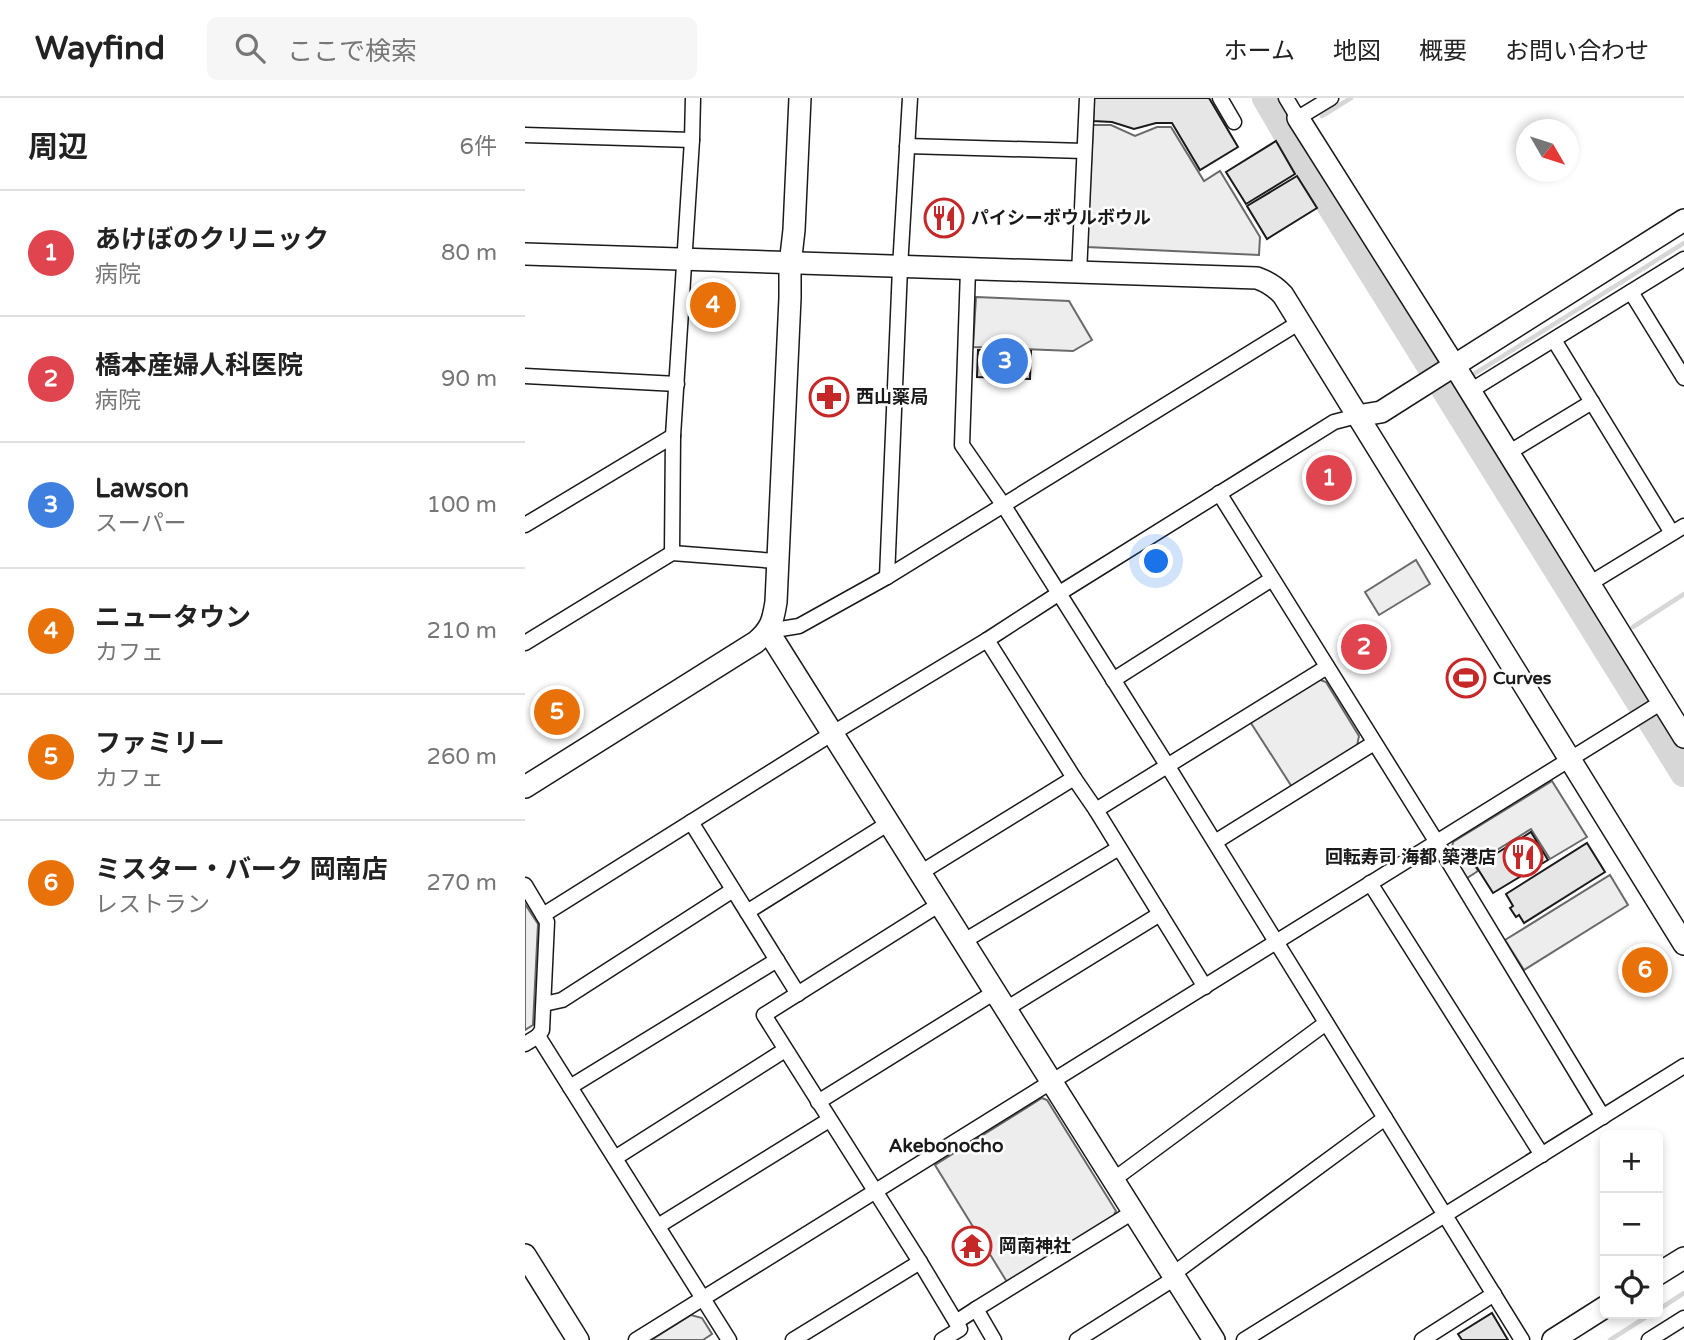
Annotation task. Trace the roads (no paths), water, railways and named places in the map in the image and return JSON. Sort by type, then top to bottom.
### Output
[{"type":"street","points":[[672,553],[673,436],[693,98]]},
{"type":"street","points":[[525,787],[757,642],[768,631],[776,601],[800,98]]},
{"type":"street","points":[[887,577],[899,268],[910,98]]},
{"type":"street","points":[[1079,274],[1087,98]]},
{"type":"street","points":[[1220,98],[1234,122]]},
{"type":"street","points":[[1286,98],[1444,372],[1470,391],[1589,584],[1651,709],[1684,737]]},
{"type":"street","points":[[1299,118],[1331,98]]},
{"type":"street","points":[[525,135],[692,140]]},
{"type":"street","points":[[907,146],[1084,151]]},
{"type":"street","points":[[543,915],[1334,422],[1381,412],[1684,220]]},
{"type":"street","points":[[525,254],[790,265],[1257,278],[1275,286],[1300,322],[1684,944]]},
{"type":"street","points":[[1470,391],[1684,259]]},
{"type":"street","points":[[968,270],[962,445],[1004,506],[1167,765],[1522,1340]]},
{"type":"street","points":[[1631,292],[1684,378]]},
{"type":"street","points":[[768,631],[799,625],[887,577],[1300,322]]},
{"type":"street","points":[[1554,340],[1592,402],[1678,529],[1589,584]]},
{"type":"street","points":[[525,376],[677,384]]},
{"type":"street","points":[[1508,453],[1592,402]]},
{"type":"street","points":[[525,525],[673,436]]},
{"type":"street","points":[[1219,494],[1436,841],[1603,1117]]},
{"type":"street","points":[[525,643],[672,553],[776,561]]},
{"type":"street","points":[[1113,680],[1272,579]]},
{"type":"street","points":[[768,631],[1214,1340]]},
{"type":"street","points":[[987,640],[1205,987]]},
{"type":"street","points":[[1096,810],[1327,667]]},
{"type":"street","points":[[636,1340],[1651,709]]},
{"type":"street","points":[[1215,842],[1374,743]]},
{"type":"street","points":[[921,873],[1074,778]]},
{"type":"street","points":[[691,822],[798,994]]},
{"type":"street","points":[[747,912],[889,823]]},
{"type":"street","points":[[964,941],[1119,848]]},
{"type":"street","points":[[1370,883],[1542,1155]]},
{"type":"street","points":[[525,886],[547,922],[542,1030],[531,1040],[570,1087],[729,1340]]},
{"type":"street","points":[[544,1004],[562,1000],[733,890]]},
{"type":"street","points":[[940,904],[764,1016],[960,1329],[942,1340]]},
{"type":"street","points":[[818,1102],[1160,914]]},
{"type":"street","points":[[570,1087],[777,960]]},
{"type":"street","points":[[1113,1180],[1326,1023]]},
{"type":"street","points":[[615,1158],[785,1050]]},
{"type":"street","points":[[1244,1340],[1684,1066]]},
{"type":"street","points":[[1077,1340],[1174,1276],[1385,1118]]},
{"type":"street","points":[[657,1226],[829,1120]]},
{"type":"street","points":[[956,1322],[1133,1212]]},
{"type":"street","points":[[525,1255],[578,1340]]},
{"type":"street","points":[[1663,1272],[1684,1258]]},
{"type":"street","points":[[793,1340],[920,1262]]},
{"type":"street","points":[[1422,1340],[1494,1294]]},
{"type":"street","points":[[975,1309],[994,1340]]},
{"type":"street","points":[[1553,1340],[1600,1310]]},
{"type":"street","points":[[1649,1340],[1670,1335],[1684,1318]]},
{"type":"waterway","points":[[1266,98],[1684,773]]},
{"type":"waterway","points":[[1322,116],[1351,98]]},
{"type":"waterway","points":[[1289,137],[1293,134]]},
{"type":"waterway","points":[[1474,374],[1684,243]]},
{"type":"waterway","points":[[1446,391],[1451,388]]},
{"type":"waterway","points":[[1633,627],[1684,594]]},
{"type":"waterway","points":[[1604,645],[1609,641]]},
{"type":"waterway","points":[[1663,1307],[1684,1293]]},
{"type":"waterway","points":[[1610,1340],[1643,1319]]},
{"type":"place","name":"パイシーボウルボウル","points":[[944,218]]},
{"type":"place","name":"ニュータウン","points":[[713,305]]},
{"type":"place","name":"Lawson","points":[[1005,361]]},
{"type":"place","name":"西山薬局","points":[[829,397]]},
{"type":"place","name":"あけぼのクリニック","points":[[1329,478]]},
{"type":"place","name":"橋本産婦人科医院","points":[[1364,647]]},
{"type":"place","name":"Curves","points":[[1466,678]]},
{"type":"place","name":"ファミリー","points":[[557,712]]},
{"type":"place","name":"回転寿司 海都 築港店","points":[[1523,857]]},
{"type":"place","name":"ミスター・バーク 岡南店","points":[[1645,970]]},
{"type":"place","name":"岡南神社","points":[[972,1246]]},
{"type":"district","name":"Akebonocho","points":[[946,1145]]}]
